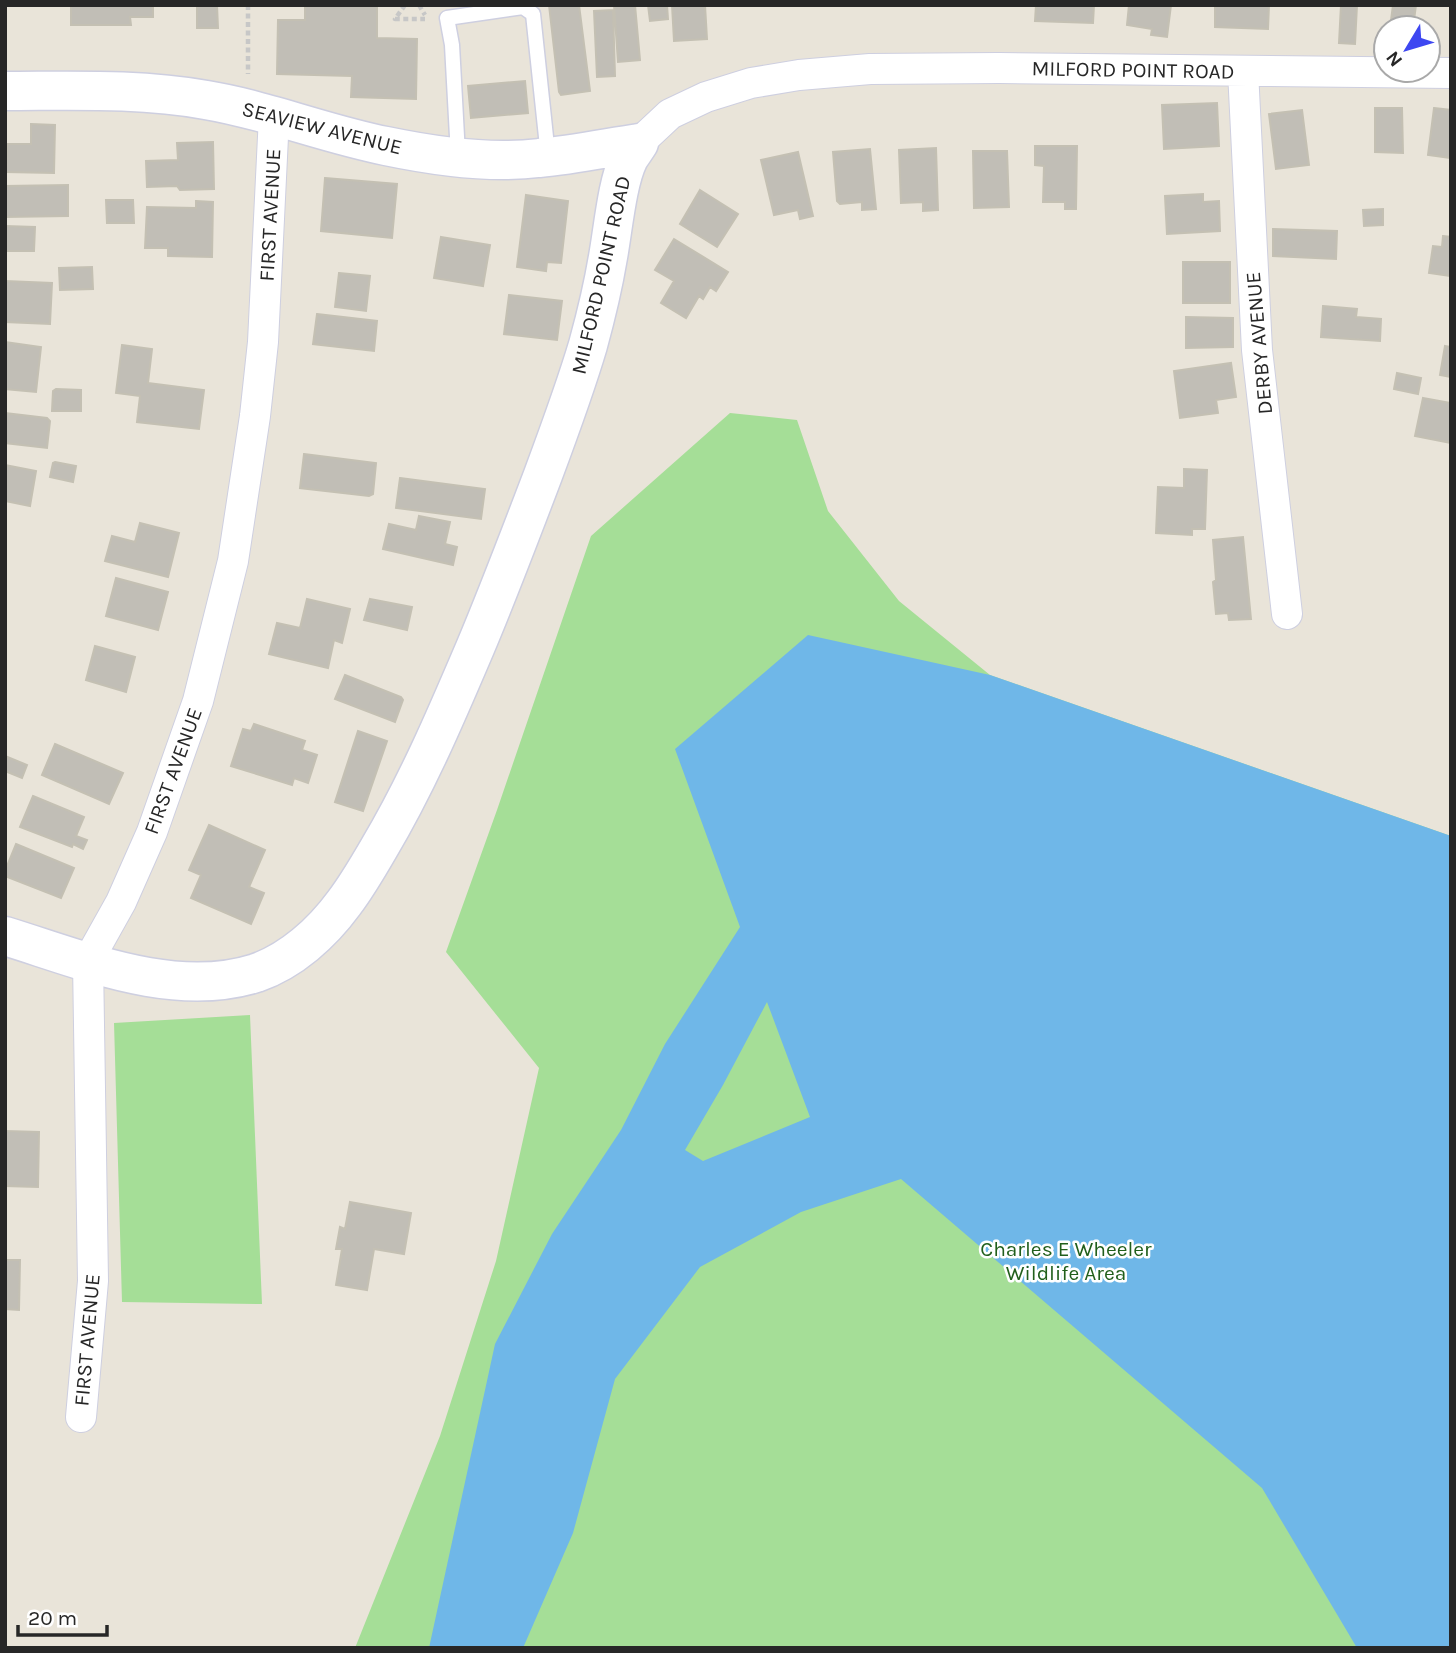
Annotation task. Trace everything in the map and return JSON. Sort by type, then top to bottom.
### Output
[{"type":"street","name":"MILFORD POINT ROAD","points":[[5,936],[148,978],[190,982],[218,981],[254,973],[282,960],[311,939],[342,906],[397,818],[437,738],[506,573],[568,407],[587,348],[628,159],[639,143],[670,114],[706,97],[751,83],[799,75],[870,69],[1451,73]]},
{"type":"street","name":"DERBY AVENUE","points":[[1243,71],[1257,350],[1287,614]]},
{"type":"street","name":"SEAVIEW AVENUE","points":[[5,91],[164,94],[206,100],[387,146],[500,160],[548,157],[639,143]]},
{"type":"street","name":"FIRST AVENUE","points":[[81,1417],[93,1280],[88,961],[121,902],[152,832],[198,701],[233,561],[255,416],[263,342],[274,116]]},
{"type":"lane","points":[[458,156],[452,44],[447,18],[523,7],[533,14],[548,157]]},
{"type":"path","points":[[248,5],[248,80]]},
{"type":"path","points":[[405,5],[395,19],[427,19],[419,5]]},
{"type":"green space","name":"Charles E Wheeler Wildlife Area","points":[[730,413],[797,420],[828,511],[899,601],[990,675],[1451,836],[1451,1648],[355,1648],[440,1436],[496,1261],[539,1068],[446,952],[591,536]]},
{"type":"green space","points":[[250,1015],[262,1304],[122,1302],[114,1023]]},
{"type":"water","name":"Charles E Wheeler Wildlife Area","points":[[808,635],[990,675],[1451,836],[1451,1648],[1357,1648],[1262,1488],[901,1179],[801,1212],[700,1267],[615,1379],[573,1533],[523,1648],[429,1648],[495,1344],[552,1234],[621,1130],[665,1044],[740,927],[675,749]],"holes":[[[767,1002],[810,1117],[703,1161],[685,1150]]]},
{"type":"building","points":[[71,5],[153,5],[153,17],[130,17],[131,25],[71,25]]},
{"type":"building","points":[[197,5],[217,5],[218,28],[197,28]]},
{"type":"building","points":[[305,5],[377,5],[377,38],[417,39],[416,99],[351,97],[352,76],[277,74],[278,20],[305,20]]},
{"type":"building","points":[[549,5],[579,5],[590,91],[561,95],[559,92]]},
{"type":"building","points":[[614,5],[635,5],[640,60],[618,62]]},
{"type":"building","points":[[648,5],[667,5],[668,19],[650,21]]},
{"type":"building","points":[[672,5],[705,5],[707,39],[674,41]]},
{"type":"building","points":[[1036,5],[1094,5],[1093,23],[1035,21]]},
{"type":"building","points":[[1129,5],[1171,5],[1167,37],[1151,35],[1152,29],[1127,25]]},
{"type":"building","points":[[1215,5],[1269,5],[1268,29],[1215,27]]},
{"type":"building","points":[[1341,5],[1357,5],[1355,44],[1339,43]]},
{"type":"building","points":[[1393,5],[1416,5],[1415,14],[1392,14]]},
{"type":"building","points":[[613,10],[615,76],[597,77],[594,11]]},
{"type":"building","points":[[525,81],[528,113],[471,118],[468,86]]},
{"type":"building","points":[[1217,103],[1219,146],[1164,149],[1162,105]]},
{"type":"building","points":[[1375,108],[1402,108],[1403,153],[1375,152]]},
{"type":"building","points":[[1434,108],[1451,110],[1451,158],[1428,155]]},
{"type":"building","points":[[1302,110],[1309,165],[1276,169],[1269,114]]},
{"type":"building","points":[[31,124],[55,125],[54,173],[6,172],[7,144],[31,144]]},
{"type":"building","points":[[213,142],[214,189],[147,187],[146,161],[178,160],[177,143]]},
{"type":"building","points":[[1035,146],[1077,146],[1076,209],[1065,209],[1065,202],[1043,202],[1044,166],[1035,165]]},
{"type":"building","points":[[936,148],[938,210],[923,211],[923,202],[901,203],[899,150]]},
{"type":"building","points":[[870,149],[876,209],[862,210],[862,202],[840,204],[837,201],[833,152]]},
{"type":"building","points":[[973,151],[1007,151],[1009,207],[974,208]]},
{"type":"building","points":[[798,152],[813,216],[800,219],[798,210],[774,215],[761,160]]},
{"type":"building","points":[[325,178],[397,184],[392,238],[321,231]]},
{"type":"building","points":[[68,185],[68,216],[5,217],[5,186]]},
{"type":"building","points":[[700,190],[738,214],[717,247],[680,224]]},
{"type":"building","points":[[1203,194],[1203,202],[1219,201],[1220,231],[1167,234],[1165,196]]},
{"type":"building","points":[[526,195],[568,201],[561,263],[547,262],[546,271],[517,267]]},
{"type":"building","points":[[106,200],[133,200],[134,223],[107,223]]},
{"type":"building","points":[[196,201],[213,202],[212,257],[168,256],[168,248],[145,248],[147,207],[196,208]]},
{"type":"building","points":[[1383,209],[1383,225],[1364,226],[1363,210]]},
{"type":"building","points":[[5,226],[35,227],[34,251],[5,251]]},
{"type":"building","points":[[1273,229],[1337,231],[1336,259],[1273,256]]},
{"type":"building","points":[[1443,236],[1451,237],[1451,276],[1429,273],[1433,246],[1442,247]]},
{"type":"building","points":[[441,237],[490,245],[483,286],[434,278]]},
{"type":"building","points":[[674,239],[728,272],[716,291],[710,287],[703,299],[699,296],[686,318],[661,303],[674,281],[655,270]]},
{"type":"building","points":[[1183,262],[1230,262],[1230,303],[1183,303]]},
{"type":"building","points":[[92,267],[93,289],[60,290],[59,268]]},
{"type":"building","points":[[339,273],[370,276],[366,311],[335,307]]},
{"type":"building","points":[[5,281],[52,283],[50,324],[5,322]]},
{"type":"building","points":[[509,295],[562,301],[557,340],[504,334]]},
{"type":"building","points":[[1323,306],[1357,309],[1356,317],[1381,319],[1380,341],[1321,337]]},
{"type":"building","points":[[317,314],[377,321],[374,351],[313,344]]},
{"type":"building","points":[[1186,317],[1233,318],[1233,347],[1186,348]]},
{"type":"building","points":[[5,342],[41,347],[36,392],[5,389]]},
{"type":"building","points":[[122,345],[152,349],[148,383],[204,390],[199,429],[137,422],[140,396],[116,393]]},
{"type":"building","points":[[1445,346],[1451,347],[1451,377],[1440,375]]},
{"type":"building","points":[[1231,363],[1236,397],[1216,400],[1218,413],[1180,418],[1174,371]]},
{"type":"building","points":[[1397,373],[1421,378],[1418,394],[1394,389]]},
{"type":"building","points":[[81,390],[81,411],[52,411],[53,391]]},
{"type":"building","points":[[1423,398],[1451,403],[1451,443],[1415,436]]},
{"type":"building","points":[[5,413],[47,418],[50,421],[47,448],[5,443]]},
{"type":"building","points":[[304,454],[376,463],[373,494],[369,496],[300,488]]},
{"type":"building","points":[[55,462],[76,466],[73,482],[50,477]]},
{"type":"building","points":[[5,465],[36,471],[30,506],[5,501]]},
{"type":"building","points":[[1184,469],[1207,470],[1205,529],[1192,529],[1192,535],[1156,533],[1158,487],[1184,488]]},
{"type":"building","points":[[400,478],[485,489],[481,519],[396,508]]},
{"type":"building","points":[[419,516],[450,522],[445,544],[457,547],[453,565],[383,549],[389,524],[416,530]]},
{"type":"building","points":[[140,523],[179,533],[168,577],[105,561],[112,536],[135,542]]},
{"type":"building","points":[[1243,537],[1251,619],[1229,620],[1228,613],[1216,614],[1213,540]]},
{"type":"building","points":[[116,578],[168,592],[158,630],[106,616]]},
{"type":"building","points":[[307,599],[350,609],[342,643],[334,640],[328,668],[269,654],[277,623],[300,628]]},
{"type":"building","points":[[370,599],[412,607],[407,630],[364,620]]},
{"type":"building","points":[[95,646],[135,657],[126,692],[86,680]]},
{"type":"building","points":[[345,675],[401,697],[403,700],[395,722],[335,699]]},
{"type":"building","points":[[254,724],[305,741],[302,750],[317,755],[308,783],[294,778],[292,785],[231,766],[243,729],[251,731]]},
{"type":"building","points":[[358,731],[387,741],[363,811],[335,802]]},
{"type":"building","points":[[55,744],[123,773],[109,804],[42,775]]},
{"type":"building","points":[[5,756],[27,765],[22,778],[5,771]]},
{"type":"building","points":[[33,796],[84,817],[76,836],[87,840],[83,849],[20,827]]},
{"type":"building","points":[[209,825],[265,850],[249,887],[264,893],[251,924],[191,898],[201,875],[189,870]]},
{"type":"building","points":[[16,844],[74,868],[61,898],[5,876]]},
{"type":"building","points":[[5,1131],[39,1132],[38,1187],[5,1186]]},
{"type":"building","points":[[350,1202],[411,1213],[404,1254],[374,1249],[367,1290],[336,1285],[342,1249],[336,1249],[340,1227],[345,1229]]},
{"type":"building","points":[[5,1260],[20,1260],[19,1310],[5,1309]]}]
